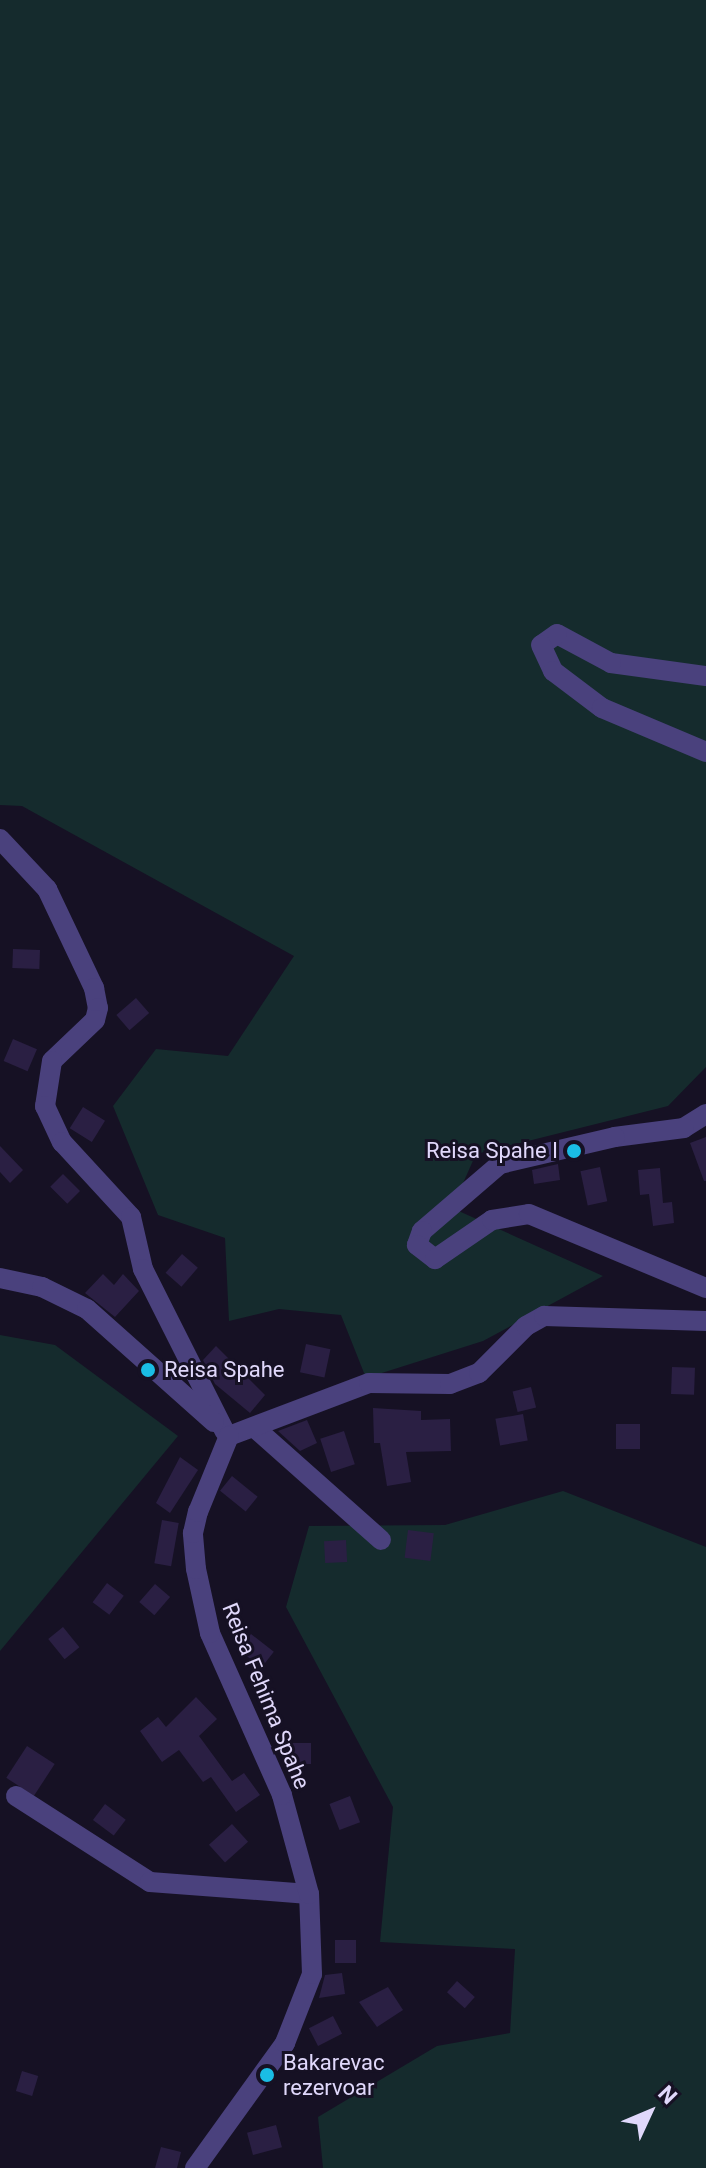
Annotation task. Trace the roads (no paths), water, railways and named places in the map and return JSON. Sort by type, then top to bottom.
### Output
[{"type":"street","points":[[706,676],[611,663],[557,634],[541,645],[553,671],[602,708],[706,752]]},
{"type":"street","points":[[0,839],[47,889],[94,988],[98,1008],[95,1020],[52,1061],[45,1106],[62,1142],[131,1217],[143,1269],[227,1434]]},
{"type":"street","points":[[706,1114],[684,1128],[615,1137],[500,1164],[422,1231],[417,1245],[435,1259],[492,1220],[529,1214],[706,1288]]},
{"type":"street","points":[[0,1278],[42,1287],[87,1309],[227,1434]]},
{"type":"street","points":[[227,1434],[256,1429],[369,1383],[450,1384],[479,1373],[526,1326],[544,1316],[706,1321]]},
{"type":"street","points":[[256,1429],[381,1540]]},
{"type":"street","name":"Reisa Fehima Spahe","points":[[195,2168],[285,2043],[302,2010],[312,1974],[309,1894],[282,1795],[229,1680],[202,1601],[193,1533],[227,1434]]},
{"type":"street","points":[[16,1796],[150,1882],[309,1894]]},
{"type":"place","name":"Reisa Spahe I","points":[[574,1151]]},
{"type":"place","name":"Reisa Spahe","points":[[148,1370]]},
{"type":"place","name":"Bakarevac rezervoar","points":[[267,2075]]}]
